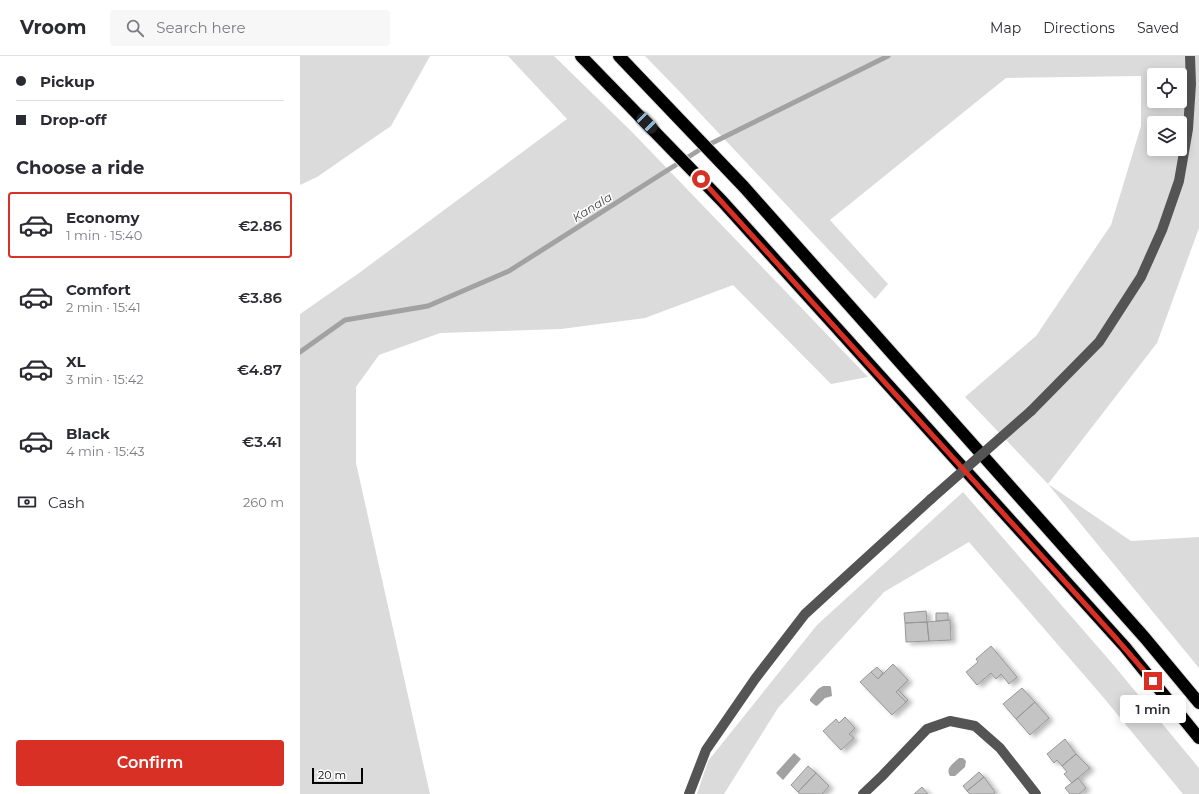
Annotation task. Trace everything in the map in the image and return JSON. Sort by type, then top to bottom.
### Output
[{"type":"highway","points":[[581,56],[722,201],[1125,647],[1199,738]]},
{"type":"highway","points":[[618,56],[744,187],[1145,638],[1199,703]]},
{"type":"street","points":[[689,794],[706,750],[755,679],[805,614],[1031,411],[1100,342],[1141,277],[1162,230],[1179,181],[1188,129],[1191,84],[1190,56]]},
{"type":"street","points":[[863,794],[926,729],[950,721],[975,726],[1000,748],[1036,794]]},
{"type":"shaded area","points":[[300,56],[430,56],[391,126],[317,177],[300,185]]},
{"type":"shaded area","points":[[508,56],[554,56],[632,132],[868,377],[831,384],[733,285],[645,318],[561,329],[440,333],[379,355],[356,387],[356,463],[430,794],[300,794],[300,314],[359,273],[567,119]]},
{"type":"shaded area","points":[[645,56],[1199,56],[1199,228],[1157,343],[1048,484],[965,397],[1036,336],[1111,225],[1141,126],[1141,76],[1006,78],[830,220],[888,284],[875,299]]},
{"type":"shaded area","points":[[1048,484],[1131,541],[1199,537],[1199,668]]},
{"type":"shaded area","points":[[963,492],[1111,662],[1199,768],[1199,794],[1183,794],[1103,697],[969,542],[884,592],[778,708],[724,794],[697,794],[708,761],[817,625]]},
{"type":"shaded area","points":[[823,686],[831,687],[832,696],[825,698],[816,706],[810,701],[810,699],[818,689]]},
{"type":"shaded area","points":[[794,753],[801,759],[783,780],[776,773]]},
{"type":"shaded area","points":[[959,758],[963,758],[966,761],[965,767],[955,776],[950,776],[948,771],[949,768]]},
{"type":"building","points":[[926,611],[927,622],[905,623],[904,613]]},
{"type":"building","points":[[936,613],[948,613],[948,620],[936,621]]},
{"type":"building","points":[[950,620],[951,640],[929,641],[927,622]]},
{"type":"building","points":[[927,622],[929,641],[906,642],[905,623]]},
{"type":"building","points":[[991,646],[1017,677],[1009,684],[1001,674],[996,679],[991,673],[977,685],[966,672],[978,662],[976,659]]},
{"type":"building","points":[[893,664],[908,680],[896,692],[906,702],[892,715],[860,682],[871,672],[878,679]]},
{"type":"building","points":[[877,667],[883,673],[878,679],[871,672]]},
{"type":"building","points":[[1022,688],[1035,702],[1016,719],[1003,704]]},
{"type":"building","points":[[898,690],[908,700],[906,702],[896,692]]},
{"type":"building","points":[[1035,702],[1049,718],[1030,735],[1016,719]]},
{"type":"building","points":[[845,717],[855,728],[849,734],[854,738],[841,750],[823,731],[836,719],[839,723]]},
{"type":"building","points":[[1065,739],[1076,754],[1062,766],[1057,760],[1054,763],[1047,754]]},
{"type":"building","points":[[1076,754],[1090,768],[1072,783],[1064,774],[1067,772],[1062,766]]},
{"type":"building","points":[[808,766],[816,773],[798,792],[791,785]]},
{"type":"building","points":[[979,772],[984,777],[967,791],[963,786]]},
{"type":"building","points":[[816,773],[829,786],[822,794],[800,794],[798,792]]},
{"type":"building","points":[[984,777],[995,792],[993,794],[970,794],[967,791]]},
{"type":"building","points":[[1078,778],[1086,788],[1079,794],[1070,794],[1065,788]]},
{"type":"building","points":[[922,787],[928,794],[914,794]]},
{"type":"waterway","name":"Kanala","points":[[300,352],[345,320],[428,306],[509,271],[704,147],[888,56]]},
{"type":"route","points":[[701,179],[1125,647],[1153,681]]}]
